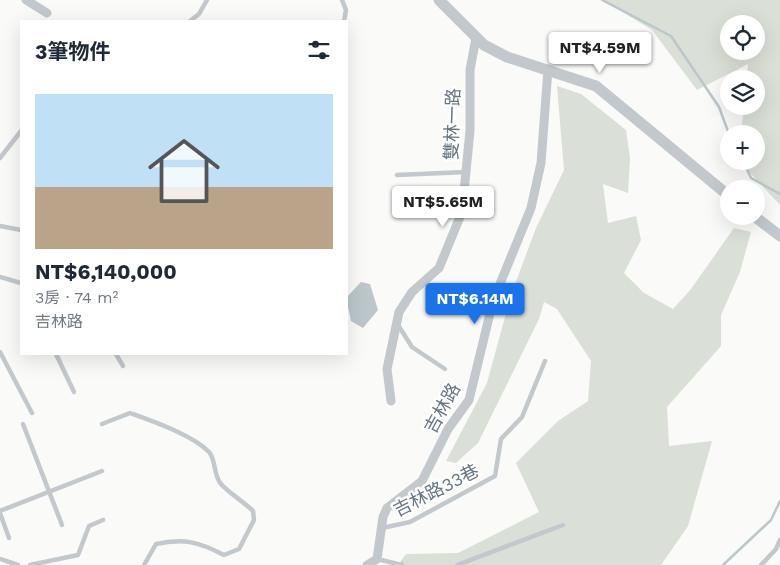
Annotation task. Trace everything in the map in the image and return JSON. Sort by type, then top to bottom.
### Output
[{"type":"street","points":[[26,0],[47,12]]},
{"type":"street","points":[[439,0],[484,45],[507,56],[596,86],[720,189]]},
{"type":"street","name":"雙林一路","points":[[391,401],[387,369],[399,312],[412,292],[439,268],[462,212],[470,131],[470,70],[476,38]]},
{"type":"street","name":"吉林路","points":[[377,559],[382,517],[387,508],[422,481],[448,429],[469,400],[493,301],[532,208],[541,163],[548,70]]},
{"type":"street","points":[[765,224],[780,236]]},
{"type":"street","points":[[367,565],[377,559]]},
{"type":"lane","points":[[191,20],[199,14],[207,0]]},
{"type":"lane","points":[[343,0],[346,10],[344,20]]},
{"type":"lane","points":[[0,158],[20,132]]},
{"type":"lane","points":[[397,175],[466,172]]},
{"type":"lane","points":[[0,226],[20,230]]},
{"type":"lane","points":[[0,277],[20,283]]},
{"type":"lane","points":[[396,323],[412,347],[445,369]]},
{"type":"lane","points":[[0,352],[32,413]]},
{"type":"lane","points":[[56,355],[74,392]]},
{"type":"lane","points":[[117,355],[123,366]]},
{"type":"lane","name":"吉林路33巷","points":[[382,528],[410,522],[495,476],[501,439],[522,417],[546,361]]},
{"type":"lane","points":[[102,424],[130,413],[168,427],[205,448],[212,454],[214,472],[220,484],[253,511],[254,520],[239,549],[224,555],[200,543],[170,542],[156,544],[144,565]]},
{"type":"lane","points":[[23,424],[62,525]]},
{"type":"lane","points":[[9,538],[0,512],[102,471]]},
{"type":"lane","points":[[30,565],[78,555],[89,526],[103,520]]},
{"type":"lane","points":[[457,565],[562,525]]},
{"type":"lane","points":[[761,565],[776,549],[780,540]]},
{"type":"lane","points":[[0,559],[18,565]]},
{"type":"lane","points":[[377,559],[402,565]]},
{"type":"shaded area","points":[[603,0],[780,0],[780,205],[765,189],[765,180],[757,180],[747,170],[765,170],[765,125],[742,125],[743,115],[765,115],[765,70],[748,70],[748,64],[736,70],[720,70],[720,78],[697,90],[652,30]]},
{"type":"shaded area","points":[[557,86],[581,94],[626,130],[630,158],[628,193],[603,184],[608,223],[636,216],[641,240],[624,273],[644,293],[673,309],[691,289],[734,228],[751,232],[740,272],[721,315],[721,346],[667,407],[669,446],[712,441],[688,526],[661,565],[398,565],[406,554],[458,553],[539,512],[516,463],[558,421],[588,401],[591,361],[557,309],[544,302],[539,319],[478,443],[456,463],[446,461],[487,383],[511,295],[536,228],[564,170]]},
{"type":"shaded area","points":[[361,282],[370,284],[378,310],[363,328],[351,321],[348,296]]},
{"type":"waterway","points":[[602,0],[671,36],[719,107],[726,125]]},
{"type":"waterway","points":[[747,170],[751,178],[780,194]]},
{"type":"waterway","points":[[723,565],[771,520],[780,501]]}]
